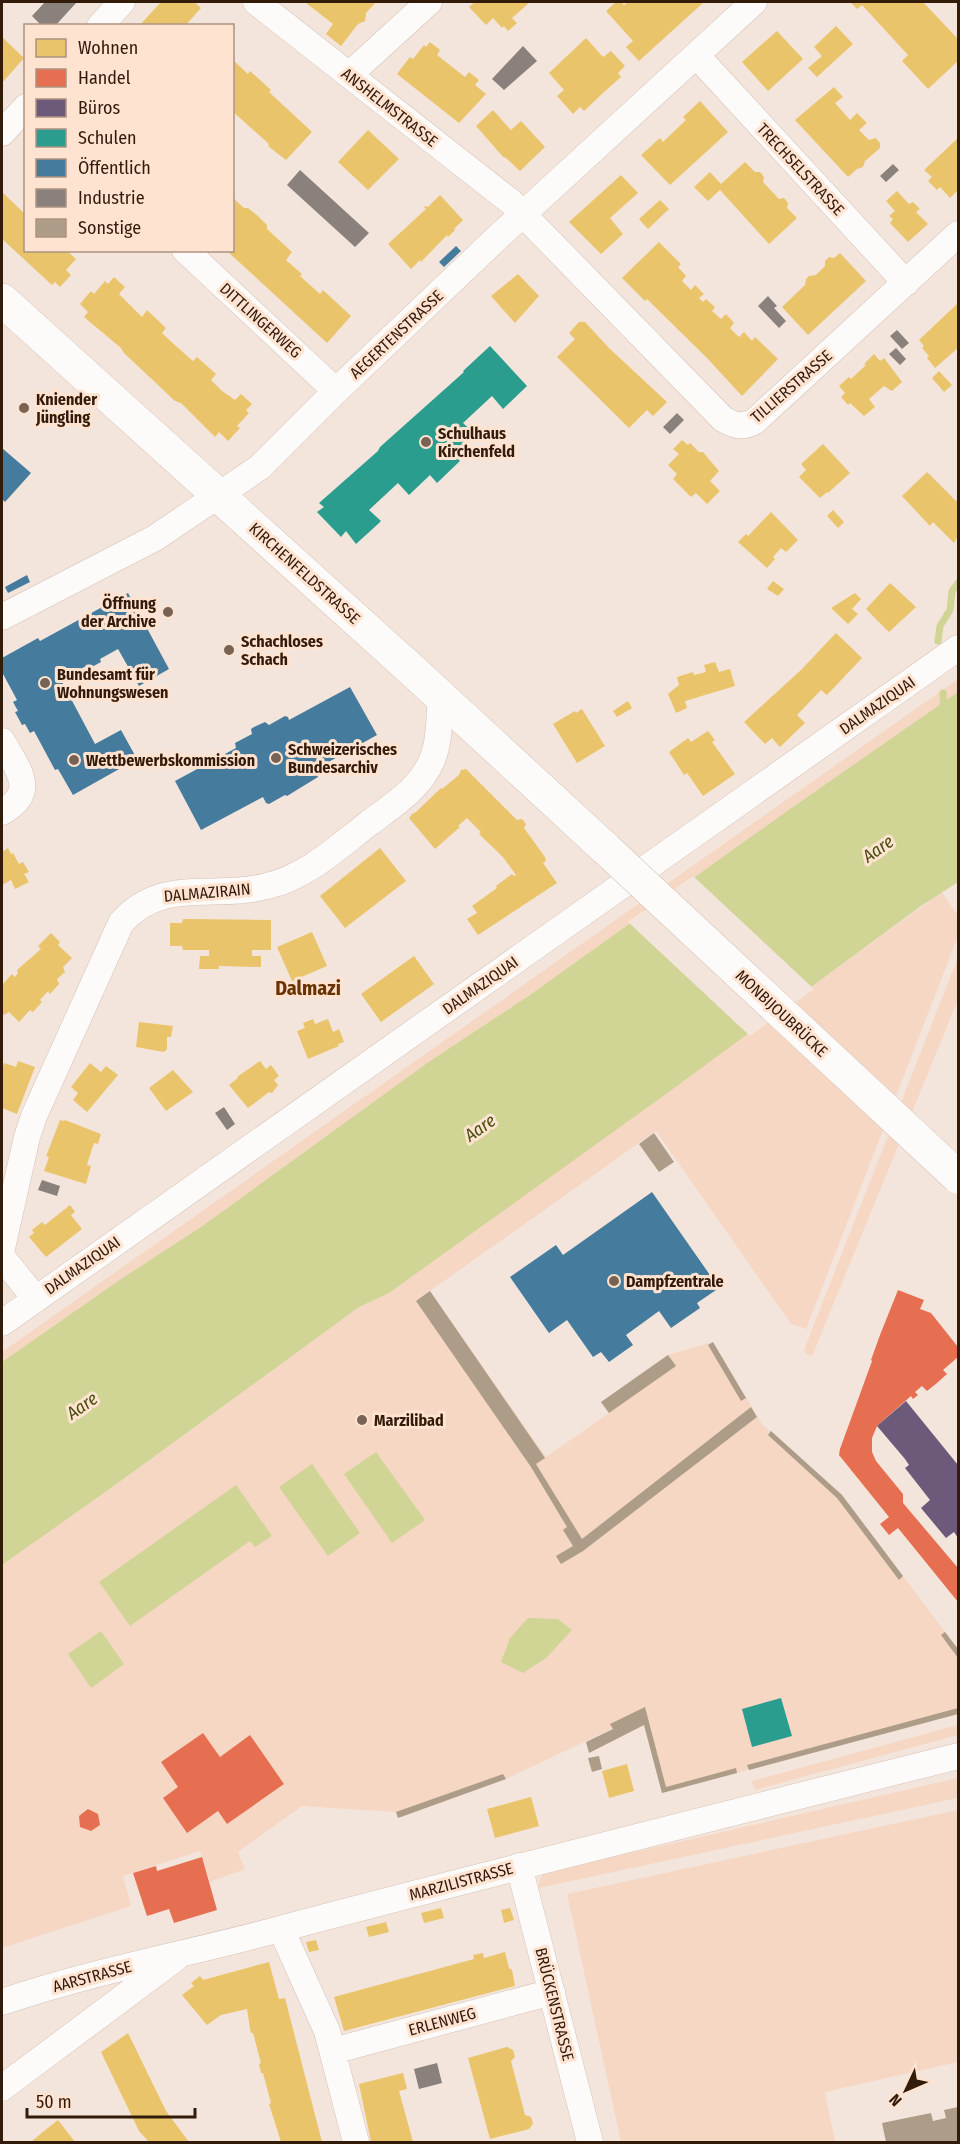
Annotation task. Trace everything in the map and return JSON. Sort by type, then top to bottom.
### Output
[{"type":"main road","name":"KIRCHENFELDSTRASSE","points":[[2,300],[606,849]]},
{"type":"main road","name":"MONBIJOUBRÜCKE","points":[[606,849],[958,1177]]},
{"type":"street","points":[[102,24],[122,2]]},
{"type":"street","name":"ANSHELMSTRASSE","points":[[256,2],[511,202],[523,214]]},
{"type":"street","points":[[349,75],[429,2]]},
{"type":"street","name":"AEGERTENSTRASSE","points":[[2,617],[155,538],[260,467],[336,391],[523,214],[754,2]]},
{"type":"street","name":"TRECHSELSTRASSE","points":[[697,56],[906,283]]},
{"type":"street","points":[[2,133],[24,109]]},
{"type":"street","name":"TILLIERSTRASSE","points":[[523,214],[723,419],[732,425],[741,426],[755,421],[958,234]]},
{"type":"street","name":"DITTLINGERWEG","points":[[187,252],[336,391]]},
{"type":"street","name":"DALMAZIQUAI","points":[[2,1323],[958,648]]},
{"type":"street","name":"DALMAZIRAIN","points":[[2,1248],[27,1137],[34,1116],[121,923],[140,905],[160,896],[248,890],[284,881],[315,865],[404,796],[425,774],[433,759],[436,746],[441,697]]},
{"type":"street","points":[[2,741],[23,782],[23,790],[10,806]]},
{"type":"street","points":[[2,1257],[35,1299]]},
{"type":"street","name":"MARZILISTRASSE","points":[[2,2088],[184,1953],[958,1756]]},
{"type":"street","name":"BRÜCKENSTRASSE","points":[[519,1866],[590,2142]]},
{"type":"street","points":[[280,1929],[327,2031],[356,2142]]},
{"type":"street","name":"AARSTRASSE","points":[[2,2002],[184,1953]]},
{"type":"street","name":"ERLENWEG","points":[[333,2051],[552,1992]]},
{"type":"shaded area","points":[[958,679],[958,692],[527,997],[430,1061],[201,1227],[121,1279],[2,1362],[2,1352]]},
{"type":"shaded area","name":"Marzilibad","points":[[942,892],[958,916],[958,936],[806,1329],[791,1324],[656,1131],[430,1291],[546,1457],[609,1413],[601,1402],[668,1355],[713,1342],[762,1424],[842,1495],[958,1649],[958,1714],[662,1793],[641,1715],[506,1779],[398,1818],[396,1812],[302,1806],[238,1852],[245,1869],[210,1882],[200,1851],[123,1876],[131,1906],[2,1948],[2,1565],[359,1307],[389,1293]]},
{"type":"shaded area","points":[[958,957],[958,1000],[812,1356],[806,1354],[804,1350]]},
{"type":"shaded area","points":[[958,1725],[958,1735],[755,1790],[752,1781]]},
{"type":"shaded area","points":[[958,1778],[958,1798],[539,1888],[543,1873]]},
{"type":"shaded area","points":[[958,1810],[958,2062],[825,2092],[835,2142],[621,2142],[567,1894]]},
{"type":"water","name":"Aare","points":[[958,692],[958,882],[921,906],[666,1094],[389,1293],[359,1307],[2,1565],[2,1362],[121,1279],[201,1227],[430,1061],[527,997]]},
{"type":"water","points":[[376,1452],[425,1520],[392,1543],[344,1474]]},
{"type":"water","points":[[312,1464],[360,1533],[328,1556],[279,1487]]},
{"type":"water","points":[[236,1485],[272,1536],[255,1547],[250,1541],[130,1626],[99,1582]]},
{"type":"water","points":[[528,1618],[558,1619],[572,1630],[546,1658],[523,1673],[501,1662],[510,1638]]},
{"type":"water","points":[[101,1631],[124,1664],[91,1688],[68,1654]]},
{"type":"pier","points":[[693,876],[814,989],[750,1036],[628,922]]},
{"type":"building: Wohnen","points":[[161,2],[194,2],[201,8],[187,24],[141,24]]},
{"type":"building: Wohnen","points":[[306,2],[376,2],[366,13],[365,21],[358,24],[341,46],[326,34],[333,24]]},
{"type":"building: Wohnen","points":[[475,2],[530,2],[512,18],[517,23],[508,31],[493,18],[486,25],[469,7]]},
{"type":"building: Wohnen","points":[[616,2],[624,5],[628,2],[704,2],[639,61],[626,47],[633,41],[606,11]]},
{"type":"building: Wohnen","points":[[850,2],[923,2],[958,39],[958,61],[928,89],[902,61],[908,55],[862,5],[857,9]]},
{"type":"building: Wohnen","points":[[836,26],[853,44],[817,77],[808,68],[822,56],[814,47]]},
{"type":"building: Wohnen","points":[[777,31],[803,59],[768,91],[742,62]]},
{"type":"building: Wohnen","points":[[2,37],[24,58],[2,83]]},
{"type":"building: Wohnen","points":[[586,38],[603,57],[611,51],[625,66],[618,73],[621,77],[584,111],[580,107],[573,114],[557,96],[564,90],[549,73]]},
{"type":"building: Wohnen","points":[[430,42],[440,50],[437,55],[465,77],[469,72],[479,80],[475,85],[486,94],[459,123],[397,74],[410,57],[413,59],[424,45],[426,47]]},
{"type":"building: Wohnen","points":[[234,61],[248,74],[250,71],[271,90],[269,92],[312,132],[286,160],[268,146],[269,144],[234,113]]},
{"type":"building: Wohnen","points":[[834,87],[843,97],[835,103],[850,120],[857,113],[867,123],[859,130],[869,140],[876,138],[880,143],[880,148],[865,161],[863,167],[848,177],[795,120]]},
{"type":"building: Wohnen","points":[[700,101],[728,132],[670,185],[641,155],[660,138],[663,142],[686,120],[683,117]]},
{"type":"building: Wohnen","points":[[493,110],[511,130],[521,121],[545,147],[520,171],[504,158],[476,126]]},
{"type":"building: Wohnen","points":[[368,130],[399,159],[368,190],[338,162]]},
{"type":"building: Wohnen","points":[[958,138],[958,190],[950,198],[940,187],[937,190],[928,181],[932,177],[924,170]]},
{"type":"building: Wohnen","points":[[745,162],[755,172],[760,172],[764,177],[763,182],[779,199],[784,198],[788,203],[787,208],[797,218],[769,244],[720,190],[708,201],[694,187],[710,172],[721,184]]},
{"type":"building: Wohnen","points":[[621,175],[638,193],[610,218],[623,234],[601,254],[569,222]]},
{"type":"building: Wohnen","points":[[897,191],[909,204],[913,202],[920,209],[916,212],[928,224],[908,242],[890,223],[893,219],[889,216],[895,211],[886,201]]},
{"type":"building: Wohnen","points":[[2,192],[24,213],[24,252],[68,252],[76,259],[66,270],[71,275],[60,287],[55,282],[52,285],[2,239]]},
{"type":"building: Wohnen","points":[[440,195],[463,220],[448,237],[447,235],[411,269],[388,244],[426,209],[424,207],[428,207]]},
{"type":"building: Wohnen","points":[[234,199],[258,216],[267,225],[267,229],[292,252],[286,260],[302,274],[300,276],[320,294],[323,290],[351,316],[327,343],[228,252],[234,252]]},
{"type":"building: Wohnen","points":[[660,200],[669,209],[648,229],[639,219]]},
{"type":"building: Wohnen","points":[[659,242],[681,264],[678,267],[686,276],[682,281],[691,290],[695,285],[704,294],[699,298],[703,302],[706,299],[715,307],[712,311],[721,319],[726,314],[734,323],[730,328],[739,337],[744,332],[752,341],[755,337],[778,359],[742,396],[647,299],[645,301],[622,278]]},
{"type":"building: Wohnen","points":[[840,253],[866,281],[808,335],[782,307],[805,285],[809,276],[816,275],[825,266],[825,261],[829,257],[834,258]]},
{"type":"building: Wohnen","points":[[518,274],[539,296],[515,323],[491,296]]},
{"type":"building: Wohnen","points":[[114,277],[125,287],[119,294],[142,317],[147,310],[166,328],[162,333],[177,347],[193,361],[197,357],[216,374],[211,380],[222,391],[235,400],[241,394],[252,404],[246,410],[249,413],[237,426],[240,428],[228,441],[219,432],[215,437],[121,348],[84,317],[88,312],[80,304],[91,291],[94,294],[105,281],[108,284]]},
{"type":"building: Wohnen","points":[[958,303],[958,348],[935,368],[927,358],[929,356],[919,340]]},
{"type":"building: Wohnen","points":[[579,322],[585,322],[609,348],[667,402],[653,416],[647,410],[629,428],[557,357],[575,339],[569,333]]},
{"type":"building: Wohnen","points":[[874,354],[880,361],[884,358],[902,382],[892,391],[884,386],[869,399],[875,407],[864,416],[841,397],[845,393],[839,386],[849,377],[851,379]]},
{"type":"building: Wohnen","points":[[939,371],[952,385],[944,392],[932,378]]},
{"type":"building: Wohnen","points":[[682,440],[688,445],[690,443],[699,452],[703,452],[719,471],[710,481],[720,491],[707,504],[696,493],[691,497],[673,479],[677,474],[668,465],[679,454],[673,449]]},
{"type":"building: Wohnen","points":[[823,444],[850,473],[820,498],[799,477],[806,470],[801,464]]},
{"type":"building: Wohnen","points":[[927,472],[956,501],[958,499],[958,536],[954,543],[933,522],[930,526],[902,496]]},
{"type":"building: Wohnen","points":[[833,510],[844,522],[838,528],[827,516]]},
{"type":"building: Wohnen","points":[[771,512],[798,540],[786,552],[781,548],[767,568],[738,542],[746,534],[748,536]]},
{"type":"building: Wohnen","points":[[773,581],[784,589],[778,596],[767,589]]},
{"type":"building: Wohnen","points":[[890,583],[916,607],[889,632],[866,609]]},
{"type":"building: Wohnen","points":[[855,593],[861,599],[852,609],[858,614],[848,624],[831,608]]},
{"type":"building: Wohnen","points":[[836,633],[862,658],[827,695],[821,690],[797,715],[805,723],[780,747],[772,738],[765,744],[744,722],[801,670]]},
{"type":"building: Wohnen","points":[[715,662],[719,672],[730,669],[735,686],[685,701],[687,708],[676,713],[668,694],[679,685],[677,677],[693,672],[694,675],[706,672],[704,665]]},
{"type":"building: Wohnen","points":[[628,701],[632,708],[617,717],[613,711]]},
{"type":"building: Wohnen","points":[[582,709],[605,746],[577,763],[553,724]]},
{"type":"building: Wohnen","points":[[708,731],[715,740],[712,742],[735,774],[703,796],[687,773],[684,775],[669,752],[688,738],[691,742]]},
{"type":"building: Wohnen","points":[[466,769],[517,820],[522,819],[526,824],[524,828],[545,857],[546,861],[543,863],[557,883],[478,935],[467,919],[477,913],[472,906],[512,874],[516,875],[503,857],[479,834],[481,832],[467,818],[435,849],[409,818],[441,788],[459,775],[461,770]]},
{"type":"building: Wohnen","points":[[8,848],[19,864],[23,862],[29,872],[24,874],[29,882],[15,889],[11,880],[2,885],[2,852]]},
{"type":"building: Wohnen","points":[[380,848],[406,881],[345,928],[320,896]]},
{"type":"building: Wohnen","points":[[183,919],[271,920],[271,950],[252,950],[252,956],[261,956],[261,967],[219,966],[219,969],[199,969],[200,956],[209,956],[209,950],[183,950],[182,946],[170,946],[170,923],[182,923]]},
{"type":"building: Wohnen","points":[[312,932],[327,966],[292,981],[277,947]]},
{"type":"building: Wohnen","points":[[51,933],[60,942],[58,945],[72,958],[63,967],[65,972],[57,979],[59,984],[50,994],[48,991],[33,1012],[30,1010],[19,1022],[9,1012],[4,1015],[2,1013],[2,985],[12,974],[15,977],[17,970],[41,949],[38,946]]},
{"type":"building: Wohnen","points":[[414,956],[434,984],[381,1022],[361,994]]},
{"type":"building: Wohnen","points":[[313,1019],[315,1024],[328,1019],[333,1032],[339,1029],[344,1042],[308,1059],[297,1031],[305,1028],[303,1023]]},
{"type":"building: Wohnen","points":[[139,1022],[173,1026],[171,1037],[167,1037],[167,1049],[164,1052],[136,1047]]},
{"type":"building: Wohnen","points":[[18,1061],[35,1067],[17,1114],[2,1108],[2,1071],[4,1063],[16,1067]]},
{"type":"building: Wohnen","points":[[260,1061],[266,1069],[271,1065],[279,1076],[274,1080],[278,1085],[272,1093],[269,1092],[248,1108],[229,1085]]},
{"type":"building: Wohnen","points":[[90,1063],[101,1072],[106,1066],[118,1075],[87,1112],[73,1100],[78,1093],[71,1087]]},
{"type":"building: Wohnen","points":[[173,1070],[193,1092],[166,1111],[149,1088]]},
{"type":"building: Wohnen","points":[[60,1120],[101,1134],[98,1144],[94,1143],[89,1158],[87,1165],[91,1166],[86,1184],[44,1171],[49,1157],[46,1156]]},
{"type":"building: Wohnen","points":[[70,1205],[75,1212],[71,1215],[82,1229],[46,1257],[29,1237],[34,1233],[32,1230],[42,1222],[45,1225]]},
{"type":"building: Wohnen","points":[[627,1764],[634,1791],[609,1798],[602,1771]]},
{"type":"building: Wohnen","points":[[531,1797],[539,1826],[495,1838],[487,1809]]},
{"type":"building: Wohnen","points":[[441,1908],[444,1918],[424,1923],[421,1913]]},
{"type":"building: Wohnen","points":[[510,1908],[514,1920],[504,1923],[501,1910]]},
{"type":"building: Wohnen","points":[[386,1922],[389,1932],[369,1937],[366,1927]]},
{"type":"building: Wohnen","points":[[316,1940],[319,1950],[309,1952],[306,1942]]},
{"type":"building: Wohnen","points":[[505,1952],[515,1986],[344,2031],[334,1997],[474,1959],[473,1955],[483,1953],[484,1958]]},
{"type":"building: Wohnen","points":[[269,1962],[279,1999],[285,1998],[322,2142],[281,2142],[269,2104],[271,2103],[263,2073],[261,2073],[259,2064],[261,2063],[253,2033],[251,2033],[247,2009],[221,2015],[207,2025],[182,1995],[194,1986],[191,1983],[200,1976],[203,1980]]},
{"type":"building: Wohnen","points":[[128,2033],[166,2111],[189,2142],[149,2142],[139,2131],[101,2052]]},
{"type":"building: Wohnen","points":[[507,2047],[513,2050],[515,2057],[511,2061],[525,2115],[531,2117],[533,2124],[529,2129],[490,2139],[468,2058]]},
{"type":"building: Wohnen","points":[[403,2073],[407,2089],[399,2091],[413,2142],[371,2142],[359,2084]]},
{"type":"building: Wohnen","points":[[58,2120],[75,2142],[31,2142],[44,2131]]},
{"type":"building: Handel","points":[[898,1290],[924,1300],[920,1309],[931,1313],[958,1347],[958,1357],[943,1370],[947,1374],[937,1383],[927,1391],[922,1386],[915,1392],[918,1395],[913,1399],[911,1396],[877,1426],[872,1438],[872,1452],[876,1461],[903,1494],[903,1503],[958,1568],[958,1602],[898,1528],[889,1535],[880,1524],[889,1517],[839,1455],[871,1360]]},
{"type":"building: Handel","points":[[203,1733],[220,1757],[250,1735],[284,1784],[227,1824],[218,1811],[187,1833],[163,1798],[178,1787],[161,1762]]},
{"type":"building: Handel","points":[[88,1809],[98,1814],[100,1825],[91,1831],[80,1827],[79,1816]]},
{"type":"building: Handel","points":[[202,1857],[217,1910],[174,1923],[169,1909],[147,1916],[133,1873],[156,1866],[157,1871]]},
{"type":"building: Büros","points":[[906,1401],[958,1465],[958,1538],[954,1532],[946,1538],[921,1508],[930,1500],[905,1468],[909,1465],[905,1459],[877,1426]]},
{"type":"building: Schulen","name":"Schulhaus Kirchenfeld","points":[[490,346],[527,386],[503,409],[492,396],[463,423],[475,434],[460,447],[465,453],[458,459],[460,461],[437,483],[430,475],[409,495],[398,483],[369,510],[381,521],[378,524],[356,544],[346,531],[341,537],[317,512],[324,507],[319,503]]},
{"type":"building: Schulen","points":[[781,1698],[792,1736],[752,1747],[742,1709]]},
{"type":"building: Öffentlich","points":[[456,246],[461,251],[444,267],[439,262]]},
{"type":"building: Öffentlich","points":[[2,448],[31,473],[5,502],[3,500],[2,502]]},
{"type":"building: Öffentlich","points":[[27,575],[30,582],[8,593],[5,587]]},
{"type":"building: Öffentlich","points":[[128,593],[169,669],[139,686],[118,649],[100,659],[101,662],[90,668],[88,665],[61,680],[95,744],[121,730],[137,759],[73,795],[58,769],[55,770],[34,731],[30,733],[25,724],[22,725],[15,712],[18,711],[13,702],[17,700],[2,672],[2,658],[38,638],[40,641]]},
{"type":"building: Öffentlich","name":"Schweizerisches Bundesarchiv","points":[[350,687],[377,735],[316,769],[318,777],[287,796],[269,804],[263,797],[201,830],[175,781],[236,748],[235,743],[252,734],[251,729],[254,727],[265,722],[269,725],[285,716],[289,720]]},
{"type":"building: Öffentlich","name":"Dampfzentrale","points":[[652,1192],[719,1288],[697,1303],[700,1308],[671,1328],[659,1311],[626,1335],[633,1345],[609,1362],[601,1352],[593,1357],[567,1320],[549,1333],[510,1277],[556,1245],[563,1255]]},
{"type":"building: Industrie","points":[[45,2],[77,2],[57,24],[40,24],[32,16]]},
{"type":"building: Industrie","points":[[523,46],[537,61],[504,90],[492,79]]},
{"type":"building: Industrie","points":[[893,164],[899,170],[886,182],[880,176]]},
{"type":"building: Industrie","points":[[300,170],[369,233],[355,247],[287,185]]},
{"type":"building: Industrie","points":[[768,296],[777,306],[774,308],[786,321],[779,328],[758,306]]},
{"type":"building: Industrie","points":[[897,330],[909,343],[902,349],[890,336]]},
{"type":"building: Industrie","points":[[896,348],[906,359],[900,365],[889,354]]},
{"type":"building: Industrie","points":[[677,413],[684,420],[670,434],[663,427]]},
{"type":"building: Industrie","points":[[224,1107],[235,1124],[227,1130],[215,1113]]},
{"type":"building: Industrie","points":[[42,1180],[60,1186],[57,1196],[38,1190]]},
{"type":"building: Industrie","points":[[437,2063],[442,2083],[419,2089],[414,2069]]},
{"type":"building: Sonstige","points":[[654,1133],[674,1162],[659,1172],[639,1144]]},
{"type":"building: Sonstige","points":[[430,1291],[545,1458],[536,1464],[582,1539],[751,1407],[757,1417],[583,1551],[561,1564],[556,1556],[573,1546],[563,1530],[567,1527],[531,1467],[416,1301]]},
{"type":"building: Sonstige","points":[[713,1342],[746,1398],[741,1401],[708,1345]]},
{"type":"building: Sonstige","points":[[668,1355],[676,1366],[609,1413],[601,1402]]},
{"type":"building: Sonstige","points":[[771,1431],[842,1495],[903,1576],[899,1580],[837,1498],[768,1435]]},
{"type":"building: Sonstige","points":[[945,1632],[958,1649],[958,1658],[941,1635]]},
{"type":"building: Sonstige","points":[[645,1707],[666,1787],[736,1768],[737,1773],[662,1793],[644,1725],[589,1753],[586,1742],[613,1729],[610,1724]]},
{"type":"building: Sonstige","points":[[958,1708],[958,1714],[749,1770],[747,1765]]},
{"type":"building: Sonstige","points":[[599,1756],[602,1769],[592,1772],[588,1758]]},
{"type":"building: Sonstige","points":[[503,1774],[506,1779],[398,1818],[396,1812]]},
{"type":"building: Sonstige","points":[[958,2107],[958,2142],[886,2142],[882,2123],[931,2113],[933,2121],[946,2118],[944,2110]]},
{"type":"waterway","points":[[938,641],[940,626],[950,610],[952,591],[958,583]]},
{"type":"waterway","points":[[943,693],[944,711]]},
{"type":"place","name":"Kniender Jüngling","points":[[24,408]]},
{"type":"place","name":"Schulhaus Kirchenfeld","points":[[426,442]]},
{"type":"place","name":"Öffnung der Archive","points":[[168,612]]},
{"type":"place","name":"Schachloses Schach","points":[[229,650]]},
{"type":"place","name":"Bundesamt für Wohnungswesen","points":[[45,683]]},
{"type":"place","name":"Schweizerisches Bundesarchiv","points":[[276,758]]},
{"type":"place","name":"Wettbewerbskommission","points":[[74,760]]},
{"type":"place","name":"Dampfzentrale","points":[[614,1281]]},
{"type":"place","name":"Marzilibad","points":[[362,1420]]},
{"type":"district","name":"Dalmazi","points":[[308,988]]}]
